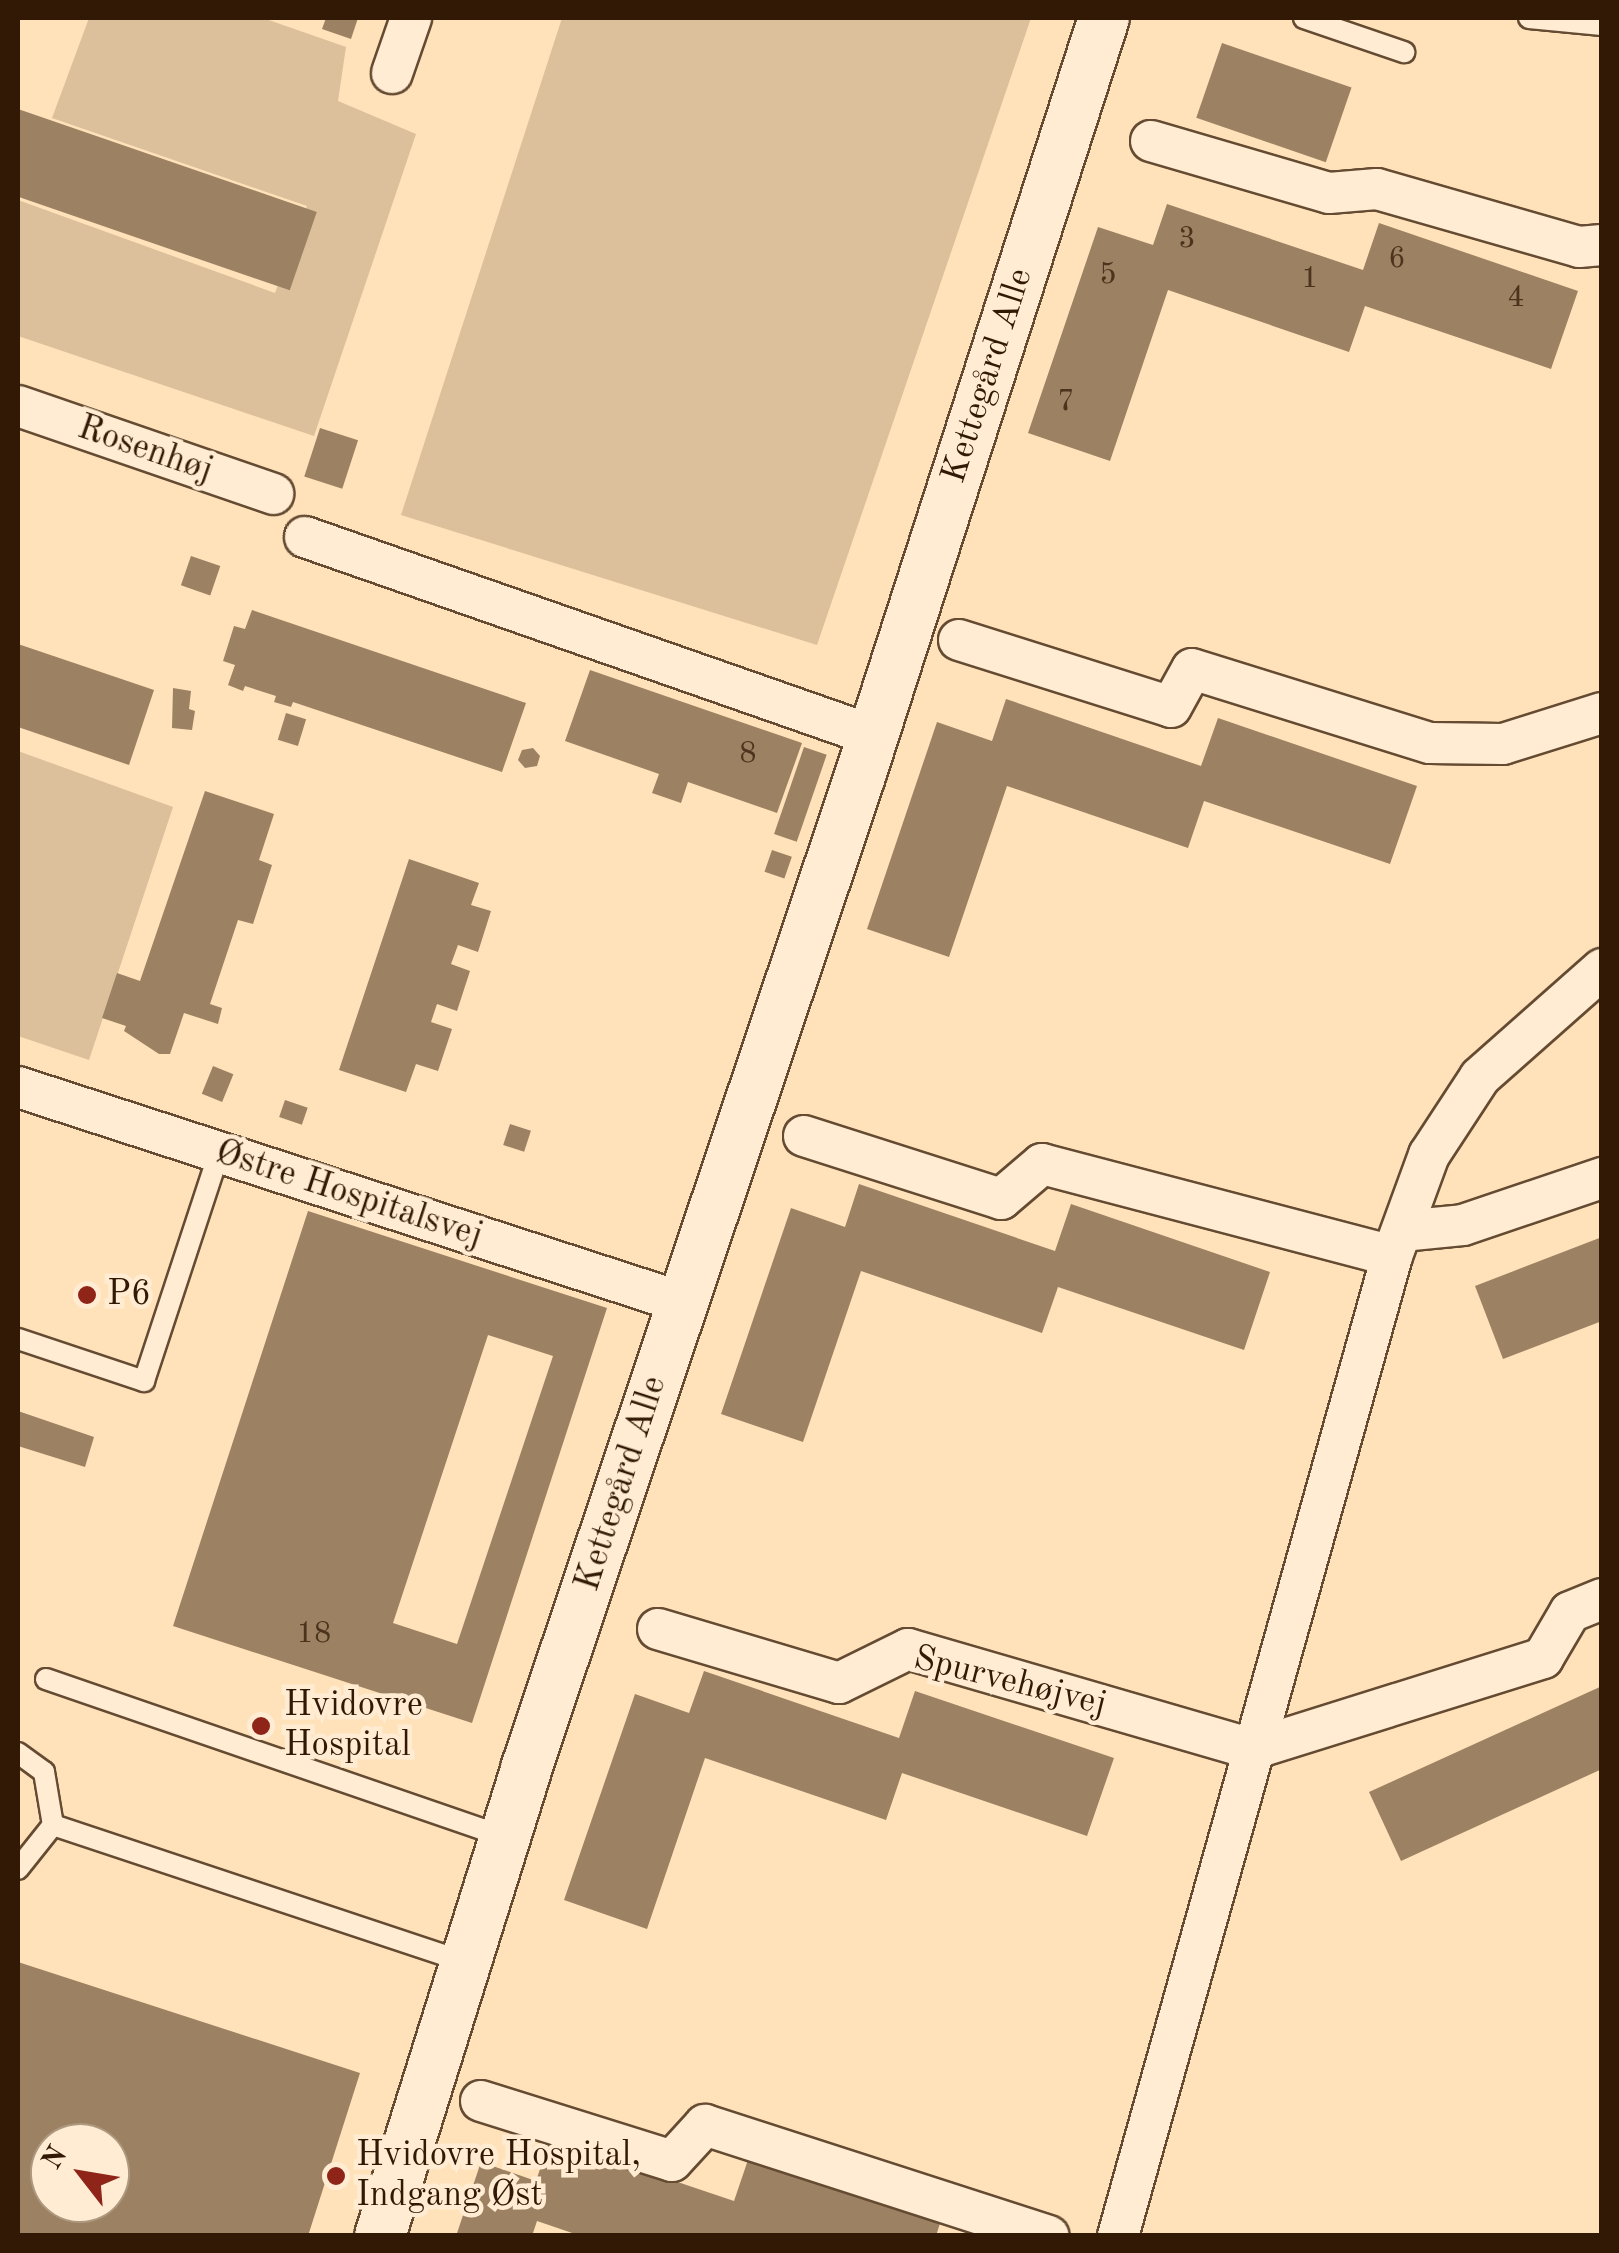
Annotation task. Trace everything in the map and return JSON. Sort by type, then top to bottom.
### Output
[{"type":"street","points":[[392,73],[411,18]]},
{"type":"street","name":"Kettegård Alle","points":[[380,2236],[505,1837],[1104,18]]},
{"type":"street","points":[[1151,142],[1329,193],[1377,189],[1578,247],[1602,245]]},
{"type":"street","name":"Rosenhøj","points":[[18,406],[273,494]]},
{"type":"street","points":[[305,537],[871,735]]},
{"type":"street","points":[[959,640],[1171,708],[1192,669],[1430,743],[1503,744],[1602,713]]},
{"type":"street","points":[[1118,2236],[1397,1244],[1429,1155],[1480,1077],[1602,968]]},
{"type":"street","name":"Østre Hospitalsvej","points":[[18,1087],[681,1302]]},
{"type":"street","points":[[804,1136],[1001,1199],[1042,1164],[1397,1244],[1602,1178]]},
{"type":"street","points":[[1252,1749],[1542,1658],[1570,1612],[1602,1599]]},
{"type":"street","name":"Spurvehøjvej","points":[[658,1628],[839,1684],[908,1649],[1252,1749]]},
{"type":"street","points":[[482,2101],[672,2161],[706,2124],[1049,2236]]},
{"type":"lane","points":[[1304,18],[1404,52]]},
{"type":"lane","points":[[1529,18],[1602,25]]},
{"type":"lane","points":[[18,1339],[144,1381],[220,1153]]},
{"type":"lane","points":[[46,1679],[505,1837]]},
{"type":"lane","points":[[18,1752],[44,1772],[53,1825],[18,1869]]},
{"type":"lane","points":[[53,1825],[467,1963]]},
{"type":"shaded area","points":[[89,18],[263,18],[346,47],[338,101],[416,134],[314,436],[18,336],[18,200],[275,293],[307,206],[52,118]]},
{"type":"shaded area","points":[[562,18],[1031,18],[817,645],[401,515]]},
{"type":"shaded area","points":[[18,751],[173,807],[89,1060],[18,1036]]},
{"type":"building","points":[[326,18],[358,18],[351,39],[322,29]]},
{"type":"building","points":[[1222,43],[1352,88],[1326,162],[1196,118]]},
{"type":"building","points":[[18,109],[317,212],[290,290],[18,197]]},
{"type":"building","points":[[1167,204],[1363,270],[1379,223],[1578,291],[1551,369],[1365,306],[1349,352],[1168,290],[1110,461],[1028,433],[1098,227],[1153,245]]},
{"type":"building","points":[[320,428],[358,440],[342,489],[304,477]]},
{"type":"building","points":[[191,556],[220,566],[210,595],[181,585]]},
{"type":"building","points":[[252,610],[526,703],[502,772],[293,702],[291,707],[274,702],[276,696],[245,686],[243,691],[228,685],[235,665],[223,661],[234,626],[245,629]]},
{"type":"building","points":[[18,644],[154,690],[129,765],[18,727]]},
{"type":"building","points":[[590,670],[802,743],[777,813],[688,782],[681,803],[652,793],[659,774],[565,741]]},
{"type":"building","points":[[173,688],[191,691],[189,709],[195,711],[192,730],[172,728]]},
{"type":"building","points":[[1006,699],[1201,766],[1218,718],[1417,786],[1390,864],[1204,801],[1188,848],[1007,786],[949,957],[867,929],[937,722],[992,741]]},
{"type":"building","points":[[286,713],[306,719],[298,746],[278,740]]},
{"type":"building","points":[[804,747],[827,755],[797,842],[774,834]]},
{"type":"building","points":[[533,748],[540,756],[537,766],[525,768],[518,760],[522,750]]},
{"type":"building","points":[[205,791],[274,814],[259,860],[272,865],[253,924],[238,920],[210,1004],[222,1008],[218,1024],[184,1013],[170,1054],[159,1054],[124,1031],[126,1026],[102,1018],[117,973],[140,981]]},
{"type":"building","points":[[772,850],[792,857],[784,879],[765,872]]},
{"type":"building","points":[[409,859],[479,883],[471,905],[491,911],[478,952],[458,945],[451,964],[470,971],[457,1011],[437,1004],[431,1022],[452,1029],[438,1071],[416,1064],[406,1092],[339,1070]]},
{"type":"building","points":[[213,1066],[233,1074],[222,1102],[202,1094]]},
{"type":"building","points":[[285,1100],[308,1108],[302,1125],[279,1117]]},
{"type":"building","points":[[510,1124],[531,1131],[524,1152],[503,1145]]},
{"type":"building","points":[[859,1184],[1055,1251],[1071,1204],[1270,1272],[1244,1350],[1058,1287],[1042,1333],[861,1271],[803,1442],[721,1414],[791,1208],[845,1227]]},
{"type":"building","points":[[308,1211],[607,1308],[472,1723],[173,1626]],"holes":[[[488,1335],[553,1356],[457,1644],[393,1623]]]},
{"type":"building","points":[[1602,1237],[1602,1321],[1503,1359],[1475,1286]]},
{"type":"building","points":[[18,1411],[94,1437],[85,1467],[18,1446]]},
{"type":"building","points":[[704,1671],[899,1738],[915,1691],[1114,1758],[1087,1836],[902,1773],[886,1820],[705,1758],[647,1929],[564,1900],[635,1694],[689,1713]]},
{"type":"building","points":[[1602,1686],[1602,1769],[1401,1861],[1369,1792]]},
{"type":"building","points":[[18,1962],[360,2073],[308,2236],[18,2236]]},
{"type":"building","points":[[550,2139],[734,2201],[750,2154],[941,2220],[936,2236],[581,2236],[537,2221],[532,2236],[456,2236],[481,2162],[536,2181]]},
{"type":"place","name":"P6","points":[[87,1295]]},
{"type":"place","name":"Hvidovre Hospital","points":[[261,1726]]},
{"type":"place","name":"Hvidovre Hospital, Indgang Øst","points":[[336,2176]]}]
